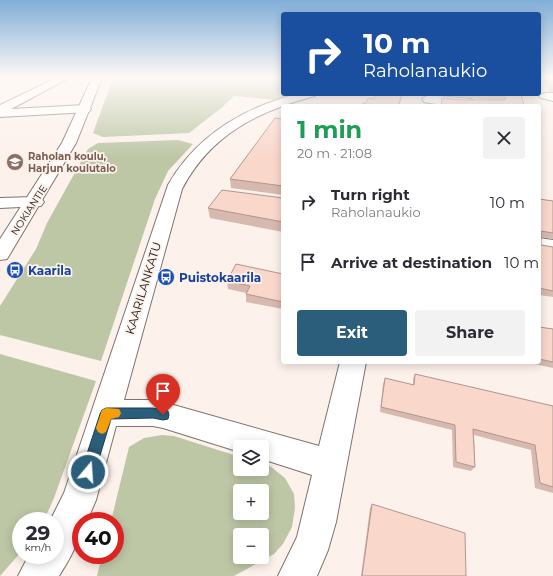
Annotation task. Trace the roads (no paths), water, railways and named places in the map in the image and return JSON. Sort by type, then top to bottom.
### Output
[{"type":"street","name":"NOKIANTIE","points":[[0,254],[35,202],[69,143],[87,105]]},
{"type":"street","name":"KAARILANKATU","points":[[64,531],[79,500],[174,189],[194,157],[205,146],[234,125],[276,105]]},
{"type":"street","points":[[0,114],[85,109]]},
{"type":"street","points":[[0,203],[35,202]]},
{"type":"street","points":[[541,244],[553,246]]},
{"type":"street","points":[[297,576],[307,561],[312,544],[353,364]]},
{"type":"street","points":[[106,414],[153,413],[198,424],[330,465]]},
{"type":"street","points":[[37,576],[46,564]]},
{"type":"place","name":"Raholan koulu, Harjun koulutalo","points":[[15,162]]},
{"type":"place","name":"Kaarila","points":[[15,270]]},
{"type":"place","name":"Puistokaarila","points":[[166,277]]}]
